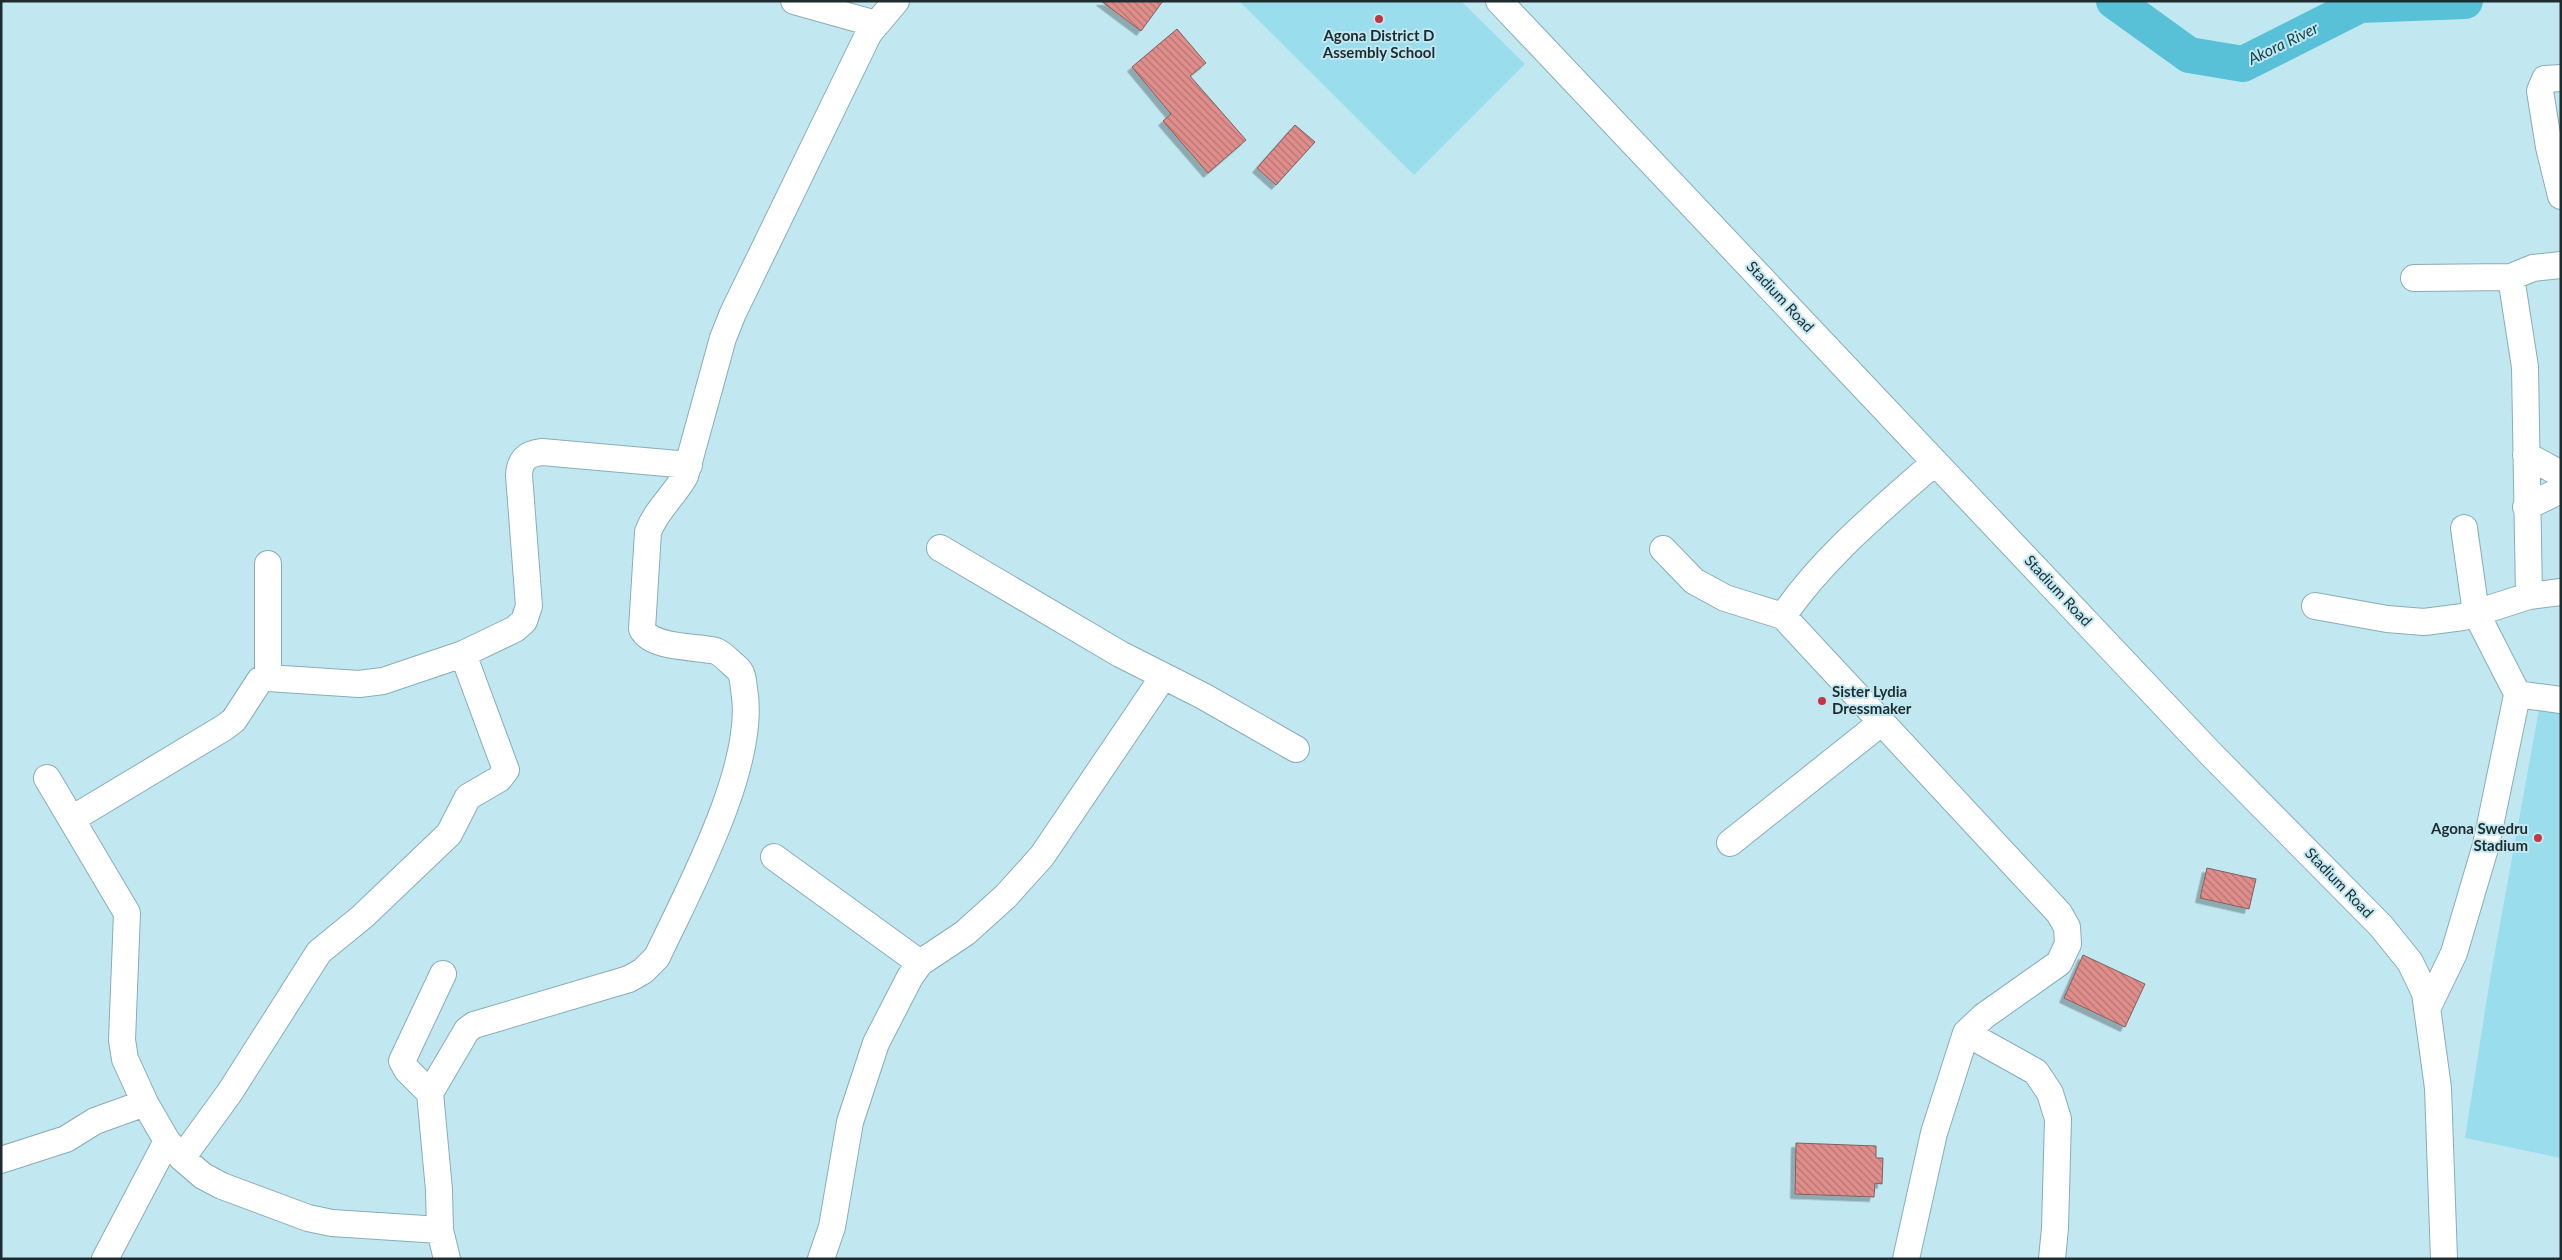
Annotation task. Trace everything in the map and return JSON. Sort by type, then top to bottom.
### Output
[{"type":"street","points":[[794,1],[876,24]]},
{"type":"street","points":[[447,1259],[440,1230],[439,1190],[430,1094],[467,1030],[474,1025],[629,980],[643,971],[657,957],[718,826],[737,765],[748,707],[741,671],[718,652],[656,641],[645,635],[642,629],[648,532],[653,517],[680,486],[689,465],[726,327],[869,33],[896,1]]},
{"type":"street","name":"Stadium Road","points":[[1499,1],[2210,753],[2381,926],[2410,962],[2425,993],[2438,1088],[2444,1259]]},
{"type":"street","points":[[2561,78],[2545,79],[2540,91],[2549,147],[2561,196]]},
{"type":"street","points":[[2414,278],[2511,277],[2533,268],[2561,265]]},
{"type":"street","points":[[2511,277],[2525,366],[2529,596]]},
{"type":"street","points":[[72,819],[225,728],[234,720],[255,685],[268,678],[372,684],[463,654],[515,629],[524,621],[529,606],[519,475],[519,466],[524,457],[532,453],[542,452],[689,465]]},
{"type":"street","points":[[2526,455],[2561,474]]},
{"type":"street","points":[[1782,616],[1802,588],[1842,546],[1935,462]]},
{"type":"street","points":[[2526,507],[2561,490]]},
{"type":"street","points":[[2464,528],[2476,613],[2519,697]]},
{"type":"street","points":[[940,548],[1163,678],[1203,696],[1296,749]]},
{"type":"street","points":[[1664,549],[1701,586],[1725,598],[1782,616],[2059,913],[2068,927],[2068,944],[2059,963],[1984,1016],[1966,1033],[1934,1133],[1906,1259]]},
{"type":"street","points":[[268,564],[268,678]]},
{"type":"street","points":[[2315,606],[2387,619],[2424,622],[2463,617],[2529,596],[2561,592]]},
{"type":"street","points":[[105,1259],[174,1149],[234,1086],[319,952],[362,917],[449,834],[468,797],[503,775],[506,764],[463,654]]},
{"type":"street","points":[[821,1259],[832,1227],[850,1122],[876,1043],[910,977],[920,963],[965,933],[1006,896],[1042,856],[1163,678]]},
{"type":"street","points":[[2427,1009],[2454,952],[2481,863],[2516,700],[2523,695],[2561,700]]},
{"type":"street","points":[[1730,843],[1882,722]]},
{"type":"street","points":[[47,778],[127,913],[129,926],[122,1040],[125,1058],[145,1103],[174,1149],[202,1176],[222,1186],[308,1218],[332,1223],[440,1230]]},
{"type":"street","points":[[774,857],[920,963]]},
{"type":"street","points":[[430,1094],[407,1070],[402,1060],[443,974]]},
{"type":"street","points":[[1966,1033],[2036,1072],[2050,1093],[2058,1119],[2055,1228],[2052,1259]]},
{"type":"street","points":[[1,1160],[66,1139],[95,1121],[145,1103]]},
{"type":"shaded area","points":[[1239,1],[1461,1],[1525,64],[1414,175]]},
{"type":"shaded area","name":"Agona Swedru Stadium","points":[[2542,693],[2561,697],[2561,1158],[2465,1138],[2490,979]]},
{"type":"building","points":[[1101,1],[1163,1],[1141,31]]},
{"type":"building","points":[[1177,29],[1206,63],[1190,76],[1246,140],[1208,173],[1163,121],[1171,114],[1132,67]]},
{"type":"building","points":[[1295,125],[1315,142],[1276,185],[1257,168]]},
{"type":"building","points":[[2207,868],[2256,879],[2249,909],[2200,898]]},
{"type":"building","points":[[2083,955],[2145,984],[2125,1027],[2064,998]]},
{"type":"building","points":[[1796,1143],[1876,1146],[1876,1158],[1883,1158],[1882,1184],[1875,1183],[1874,1197],[1795,1194]]},
{"type":"waterway","name":"Akora River","points":[[2114,1],[2189,55],[2243,64],[2360,5],[2465,1]]},
{"type":"place","name":"Agona District D Assembly School","points":[[1379,19]]},
{"type":"place","name":"Sister Lydia Dressmaker","points":[[1822,701]]},
{"type":"place","name":"Agona Swedru Stadium","points":[[2538,838]]}]
